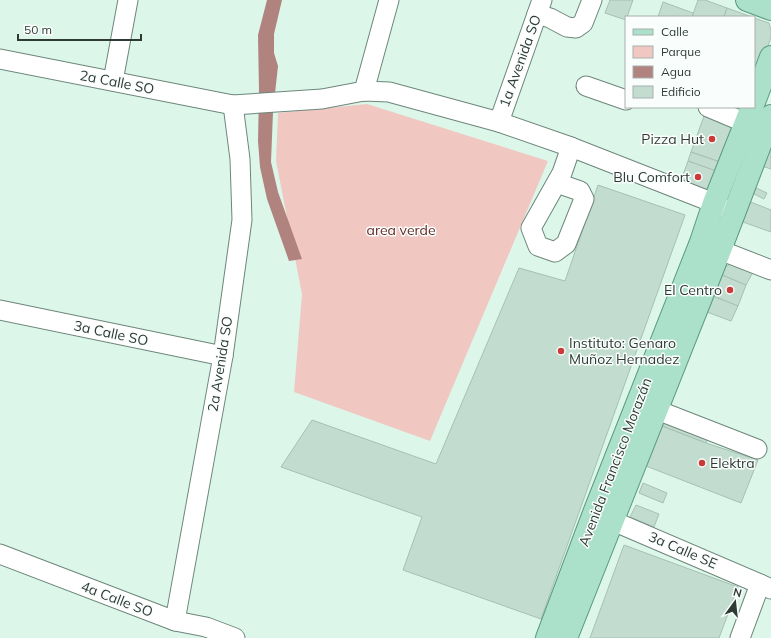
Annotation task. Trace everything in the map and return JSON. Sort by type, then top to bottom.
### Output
[{"type":"main road","points":[[747,0],[771,9]]},
{"type":"main road","points":[[755,99],[771,57]]},
{"type":"main road","name":"Avenida Francisco Morazán","points":[[547,638],[604,516],[657,410],[710,246],[714,203],[749,115]]},
{"type":"main road","name":"Avenida Francisco Morazán","points":[[566,638],[604,516],[710,246],[734,214],[771,116]]},
{"type":"street","points":[[113,81],[128,0]]},
{"type":"street","points":[[364,92],[389,0]]},
{"type":"street","points":[[540,7],[550,18],[567,27],[576,28],[583,23],[592,0]]},
{"type":"street","name":"1a Avenida SO","points":[[499,122],[540,7]]},
{"type":"street","name":"2a Calle SO","points":[[0,59],[241,104],[322,99],[364,92],[389,92],[499,122],[571,147],[714,203],[734,214]]},
{"type":"street","points":[[586,86],[625,100]]},
{"type":"street","name":"2a Avenida SO","points":[[175,621],[223,356],[242,220],[240,159],[241,104]]},
{"type":"street","points":[[713,108],[749,115]]},
{"type":"street","points":[[557,183],[571,147]]},
{"type":"street","points":[[710,246],[771,270]]},
{"type":"street","name":"3a Calle SO","points":[[0,310],[223,356]]},
{"type":"street","points":[[657,410],[757,449]]},
{"type":"street","name":"3a Calle SE","points":[[604,516],[766,586]]},
{"type":"street","name":"4a Calle SO","points":[[0,554],[175,621],[206,627],[235,638]]},
{"type":"street","points":[[740,638],[766,586]]},
{"type":"green space","name":"area verde","points":[[367,104],[548,161],[430,441],[294,392],[302,294],[276,161],[278,113]]},
{"type":"water","points":[[267,0],[282,0],[274,34],[274,53],[278,66],[273,112],[271,162],[278,192],[302,259],[289,261],[267,199],[260,167],[258,141],[258,35]]},
{"type":"building","points":[[610,0],[633,0],[627,16],[625,16],[625,20],[605,13]]},
{"type":"building","points":[[698,0],[705,0],[727,8],[724,16],[692,16]]},
{"type":"building","points":[[663,2],[693,13],[692,16],[658,16]]},
{"type":"building","points":[[727,8],[749,16],[724,16]]},
{"type":"building","points":[[755,18],[769,23],[771,38],[755,79]]},
{"type":"building","name":"Pizza Hut","points":[[704,116],[733,126],[720,162],[691,152]]},
{"type":"building","points":[[771,143],[771,169],[762,166]]},
{"type":"building","points":[[691,152],[720,162],[716,171],[688,161]]},
{"type":"building","name":"Blu Comfort","points":[[688,161],[716,171],[710,188],[703,191],[680,183]]},
{"type":"building","name":"Instituto: Genaro Muñoz Hernadez","points":[[598,185],[685,215],[541,619],[403,570],[422,517],[281,467],[312,420],[436,464],[519,268],[565,281]]},
{"type":"building","points":[[754,187],[767,193],[764,199],[752,193]]},
{"type":"building","points":[[748,201],[771,210],[771,232],[740,221]]},
{"type":"building","points":[[734,263],[753,272],[746,285],[722,275],[726,266]]},
{"type":"building","name":"El Centro","points":[[722,275],[746,285],[738,306],[713,296]]},
{"type":"building","points":[[713,296],[738,306],[731,321],[707,312]]},
{"type":"building","points":[[665,417],[709,436],[706,443],[662,426]]},
{"type":"building","name":"Elektra","points":[[662,426],[706,443],[758,460],[741,503],[646,466]]},
{"type":"building","points":[[643,483],[667,493],[663,503],[639,493]]},
{"type":"building","points":[[636,505],[659,514],[654,527],[630,517]]},
{"type":"building","points":[[624,545],[738,587],[719,638],[590,638]]},
{"type":"place","name":"Pizza Hut","points":[[712,139]]},
{"type":"place","name":"Blu Comfort","points":[[698,177]]},
{"type":"place","name":"El Centro","points":[[730,290]]},
{"type":"place","name":"Instituto: Genaro Muñoz Hernadez","points":[[561,351]]},
{"type":"place","name":"Elektra","points":[[702,463]]}]
